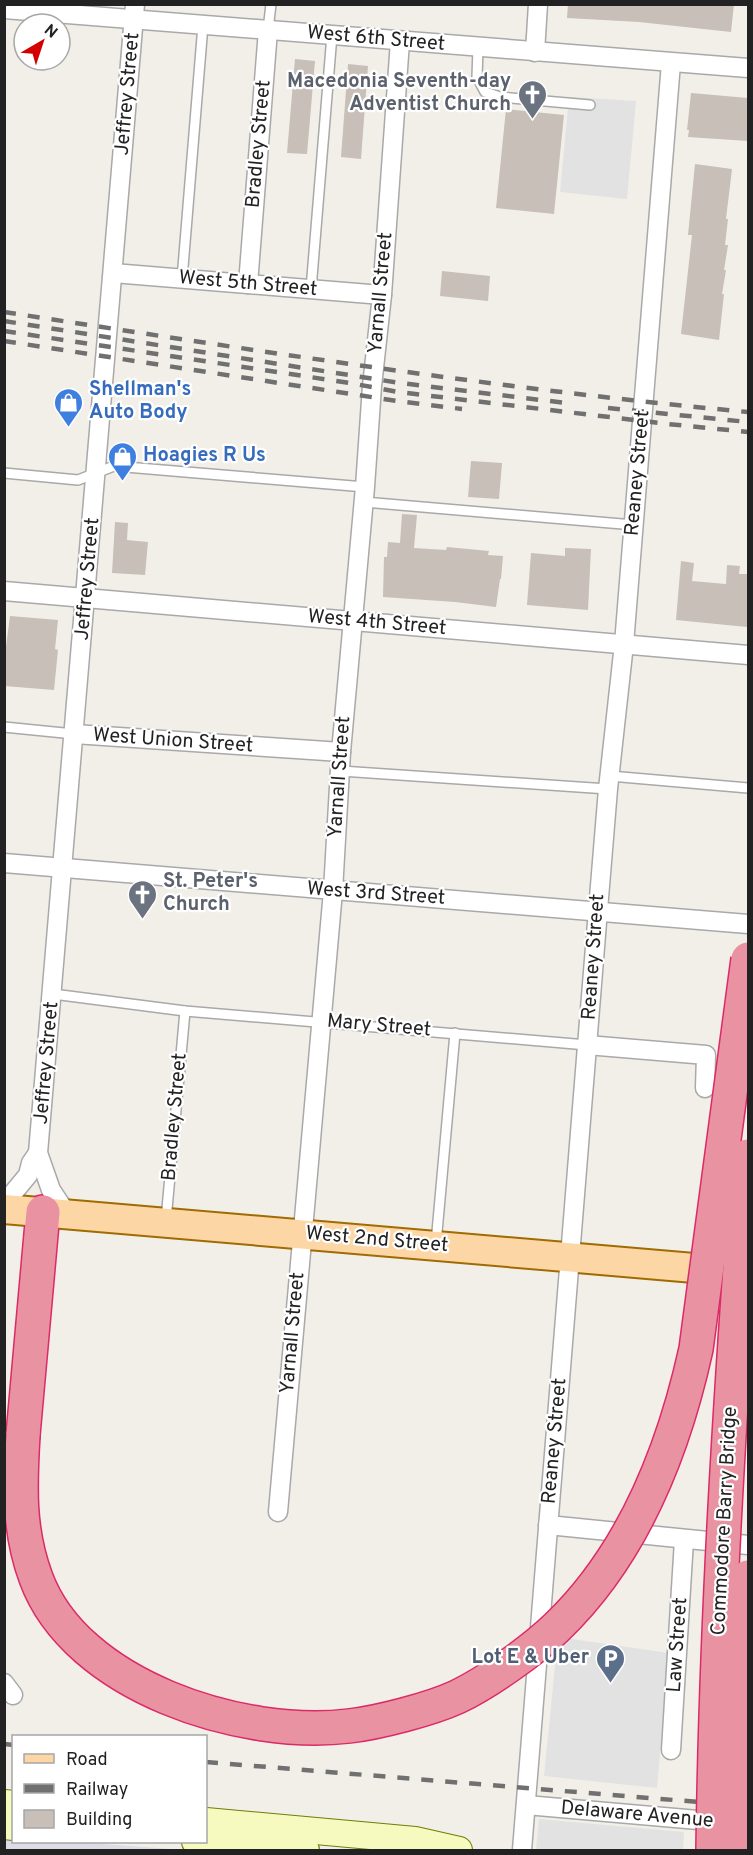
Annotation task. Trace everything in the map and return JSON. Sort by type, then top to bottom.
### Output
[{"type":"highway","points":[[55,1213],[22,1435],[20,1493],[27,1548],[36,1579],[55,1613],[78,1640],[111,1669],[146,1689],[203,1710],[240,1720],[304,1729],[350,1726],[388,1718],[457,1697],[521,1657],[558,1626],[591,1588],[616,1555],[644,1503],[673,1436],[685,1399],[696,1349],[748,959]]},
{"type":"highway","name":"Commodore Barry Bridge","points":[[713,1851],[714,1754],[723,1540],[748,1156]]},
{"type":"highway","name":"Commodore Barry Bridge","points":[[740,1851],[748,1577]]},
{"type":"main road","name":"West 2nd Street","points":[[4,1209],[748,1272]]},
{"type":"street","points":[[535,52],[538,4]]},
{"type":"street","name":"West 6th Street","points":[[4,9],[135,12],[202,25],[748,68]]},
{"type":"street","name":"Jeffrey Street","points":[[38,1153],[135,12]]},
{"type":"street","name":"Bradley Street","points":[[248,284],[268,30]]},
{"type":"street","name":"Yarnall Street","points":[[278,1512],[333,891],[372,386],[382,295],[400,41]]},
{"type":"street","name":"Reaney Street","points":[[522,1851],[598,910],[624,644],[671,63]]},
{"type":"street","name":"West 5th Street","points":[[113,273],[382,295]]},
{"type":"street","name":"West 4th Street","points":[[4,591],[748,655]]},
{"type":"street","name":"West Union Street","points":[[74,734],[342,752]]},
{"type":"street","name":"West 3rd Street","points":[[4,863],[748,924]]},
{"type":"street","name":"Mary Street","points":[[587,1045],[706,1055],[705,1088]]},
{"type":"street","points":[[4,1204],[28,1175],[31,1163],[38,1153]]},
{"type":"street","points":[[38,1153],[51,1190],[55,1213]]},
{"type":"street","points":[[548,1525],[748,1545]]},
{"type":"street","name":"Law Street","points":[[671,1750],[684,1540]]},
{"type":"street","name":"Delaware Avenue","points":[[526,1805],[748,1825]]},
{"type":"street","points":[[207,1821],[306,1851]]},
{"type":"street","points":[[207,1841],[252,1836],[415,1840],[459,1851]]},
{"type":"lane","name":"Bradley Street","points":[[268,30],[271,4]]},
{"type":"lane","points":[[182,279],[202,25]]},
{"type":"lane","points":[[311,289],[333,35]]},
{"type":"lane","points":[[478,48],[477,77],[485,92],[500,97],[590,105]]},
{"type":"lane","points":[[4,473],[78,480],[114,466],[634,525]]},
{"type":"lane","name":"West Union Street","points":[[4,727],[74,734]]},
{"type":"lane","points":[[341,771],[748,788]]},
{"type":"lane","name":"Mary Street","points":[[53,994],[185,1011],[587,1045]]},
{"type":"lane","name":"Bradley Street","points":[[166,1222],[185,1011]]},
{"type":"lane","points":[[436,1245],[455,1033]]},
{"type":"shaded area","points":[[569,97],[636,101],[627,199],[560,192]]},
{"type":"shaded area","name":"Lot E & Uber","points":[[558,1637],[669,1653],[657,1788],[544,1776]]},
{"type":"shaded area","points":[[539,1819],[684,1832],[683,1850],[536,1850]]},
{"type":"shaded area","points":[[12,1836],[12,1843],[90,1843],[186,1850],[5,1850],[5,1839]]},
{"type":"building","points":[[568,4],[734,4],[731,32],[639,22],[567,18]]},
{"type":"building","points":[[295,59],[315,61],[307,154],[287,153]]},
{"type":"building","points":[[348,64],[368,66],[361,159],[341,157]]},
{"type":"building","points":[[691,93],[748,98],[748,141],[688,137]]},
{"type":"building","points":[[506,109],[564,115],[554,214],[496,208]]},
{"type":"building","points":[[695,164],[732,169],[726,219],[728,219],[725,245],[728,245],[719,340],[681,334],[692,235],[688,235]]},
{"type":"building","points":[[442,271],[490,276],[488,301],[440,296]]},
{"type":"building","points":[[471,461],[502,463],[499,499],[468,497]]},
{"type":"building","points":[[402,514],[417,515],[414,548],[446,550],[447,547],[489,551],[488,555],[503,556],[496,607],[383,597],[384,557],[387,557],[388,542],[400,543]]},
{"type":"building","points":[[115,522],[128,523],[127,540],[148,542],[145,575],[112,573]]},
{"type":"building","points":[[565,548],[591,549],[588,610],[527,605],[531,553],[565,556]]},
{"type":"building","points":[[681,561],[694,563],[692,581],[726,584],[727,565],[740,566],[739,574],[748,574],[747,627],[676,620]]},
{"type":"building","points":[[10,616],[58,620],[54,690],[4,686],[4,662]]},
{"type":"railway","points":[[4,312],[469,380],[748,412]]},
{"type":"railway","points":[[4,321],[400,383],[566,403]]},
{"type":"railway","points":[[4,331],[398,392],[748,432]]},
{"type":"railway","points":[[4,341],[462,409]]},
{"type":"railway","points":[[608,408],[748,422]]},
{"type":"railway","points":[[4,1744],[12,1745]]},
{"type":"railway","points":[[207,1762],[748,1806]]},
{"type":"place","name":"Macedonia Seventh-day Adventist Church","points":[[532,120]]},
{"type":"place","name":"Shellman's Auto Body","points":[[68,428]]},
{"type":"place","name":"Hoagies R Us","points":[[122,482]]},
{"type":"place","name":"St. Peter's Church","points":[[142,920]]},
{"type":"place","name":"Lot E & Uber","points":[[610,1684]]}]
